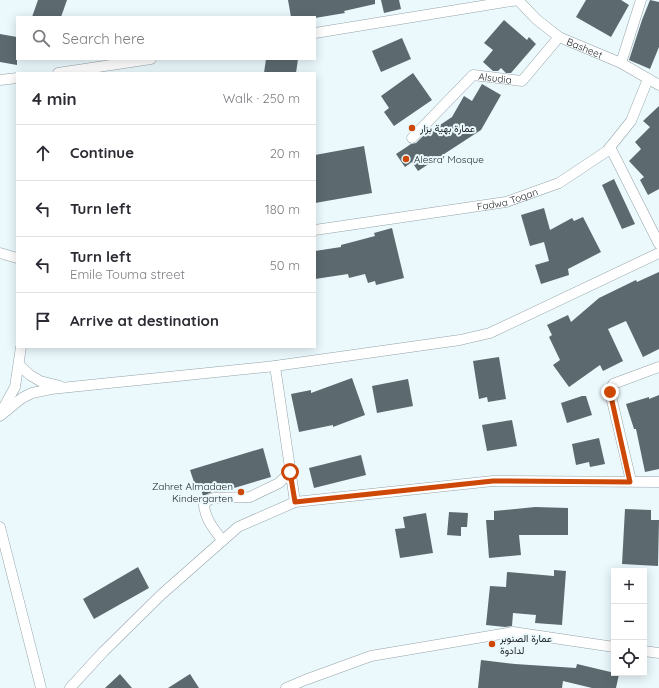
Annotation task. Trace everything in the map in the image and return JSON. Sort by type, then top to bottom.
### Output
[{"type":"street","points":[[316,33],[518,0]]},
{"type":"street","name":"Basheet","points":[[518,0],[536,19],[559,37],[620,64],[659,85]]},
{"type":"street","points":[[620,64],[641,0]]},
{"type":"street","name":"Alsudia","points":[[412,138],[473,75],[522,81],[559,37]]},
{"type":"street","points":[[65,72],[144,60]]},
{"type":"street","points":[[0,80],[16,78]]},
{"type":"street","name":"Fadwa Toqan","points":[[316,230],[506,202],[559,183],[607,151],[630,121],[648,79]]},
{"type":"street","points":[[610,147],[659,244]]},
{"type":"street","points":[[0,253],[16,258]]},
{"type":"street","points":[[0,415],[32,392],[275,366],[431,345],[490,333],[659,253]]},
{"type":"street","points":[[0,415],[15,387],[22,348]]},
{"type":"street","points":[[19,365],[30,376],[40,381],[66,388]]},
{"type":"street","points":[[275,366],[295,502]]},
{"type":"street","points":[[630,482],[610,392],[613,384],[659,367]]},
{"type":"street","points":[[222,540],[213,528],[205,512],[204,505],[208,500],[214,498],[250,498],[279,484],[290,472]]},
{"type":"street","points":[[70,688],[103,652],[162,594],[238,526],[295,502],[493,481],[659,482]]},
{"type":"street","points":[[0,530],[41,688]]},
{"type":"street","points":[[286,688],[371,656],[513,632],[611,647]]},
{"type":"street","points":[[647,651],[659,653]]},
{"type":"building","points":[[38,0],[67,0],[61,16],[32,16]]},
{"type":"building","points":[[288,0],[375,0],[375,4],[344,11],[345,13],[316,18],[316,16],[291,16]]},
{"type":"building","points":[[381,0],[399,0],[401,9],[384,13]]},
{"type":"building","points":[[586,0],[621,0],[629,5],[611,37],[576,17]]},
{"type":"building","points":[[650,0],[659,2],[659,47],[650,69],[629,60]]},
{"type":"building","points":[[504,20],[527,40],[529,37],[536,44],[511,73],[506,73],[501,68],[498,71],[493,71],[483,62],[493,50],[484,43]]},
{"type":"building","points":[[0,34],[16,37],[17,65],[0,62]]},
{"type":"building","points":[[402,38],[411,59],[381,72],[372,51]]},
{"type":"building","points":[[266,60],[298,60],[296,72],[264,72]]},
{"type":"building","points":[[413,73],[432,100],[394,126],[384,112],[389,108],[381,96]]},
{"type":"building","points":[[482,84],[501,95],[481,130],[418,171],[412,162],[405,167],[396,154],[411,144],[416,143],[422,137],[452,117],[464,96],[472,101]]},
{"type":"building","points":[[659,106],[659,189],[648,195],[640,180],[644,177],[629,161],[641,149],[635,142],[650,127],[643,121]]},
{"type":"building","points":[[364,146],[372,193],[316,203],[316,155]]},
{"type":"building","points":[[614,179],[635,224],[622,229],[602,185]]},
{"type":"building","points":[[544,208],[550,230],[572,218],[574,221],[583,217],[601,252],[568,269],[569,275],[541,284],[535,265],[549,261],[544,242],[530,246],[521,215]]},
{"type":"building","points":[[392,228],[404,278],[376,285],[375,281],[368,283],[365,274],[349,278],[348,274],[316,279],[316,251],[341,247],[341,245],[375,236],[374,233]]},
{"type":"building","points":[[659,272],[659,349],[643,357],[626,321],[608,329],[623,361],[603,371],[600,365],[569,387],[553,365],[560,360],[549,337],[552,335],[547,325],[568,315],[571,322],[599,298],[636,280],[637,282]]},
{"type":"building","points":[[499,357],[506,399],[488,402],[487,397],[479,399],[473,361]]},
{"type":"building","points":[[352,378],[365,415],[333,427],[333,425],[299,432],[291,394],[311,390],[311,393]]},
{"type":"building","points":[[408,379],[413,406],[377,413],[372,386]]},
{"type":"building","points":[[659,395],[659,469],[645,472],[636,429],[634,429],[626,404],[649,397],[649,399]]},
{"type":"building","points":[[586,396],[592,415],[567,423],[561,403]]},
{"type":"building","points":[[512,420],[517,446],[487,451],[482,425]]},
{"type":"building","points":[[599,438],[605,464],[590,467],[589,462],[576,465],[572,444]]},
{"type":"building","points":[[263,448],[271,477],[224,491],[212,492],[203,496],[200,486],[196,488],[190,470]]},
{"type":"building","points":[[361,455],[366,475],[314,488],[309,468]]},
{"type":"building","points":[[535,507],[568,508],[568,535],[519,535],[521,555],[489,558],[486,520],[494,520],[494,511]]},
{"type":"building","points":[[625,509],[651,510],[651,520],[659,520],[658,566],[622,564]]},
{"type":"building","points":[[449,512],[468,513],[467,527],[461,527],[461,536],[447,535]]},
{"type":"building","points":[[426,513],[433,553],[400,558],[395,529],[405,528],[403,517]]},
{"type":"building","points":[[138,567],[149,588],[94,619],[83,599]]},
{"type":"building","points":[[554,570],[566,571],[562,625],[535,623],[536,615],[513,613],[512,626],[505,627],[486,625],[490,586],[506,587],[507,572],[554,576]]},
{"type":"building","points":[[481,660],[576,668],[577,664],[611,672],[611,676],[619,676],[616,688],[592,688],[563,681],[562,688],[478,688]]},
{"type":"building","points":[[120,674],[132,688],[105,688]]},
{"type":"building","points":[[190,674],[199,688],[168,688]]},
{"type":"place","name":"عمارة بهية بزار","points":[[412,128]]},
{"type":"place","name":"Alesra' Mosque","points":[[406,159]]},
{"type":"place","name":"Zahret Almadaen Kindergarten","points":[[241,492]]},
{"type":"place","name":"عمارة الصنوبر لدادوة","points":[[492,644]]},
{"type":"route","points":[[290,472],[295,502],[493,481],[630,482],[610,392]]}]
